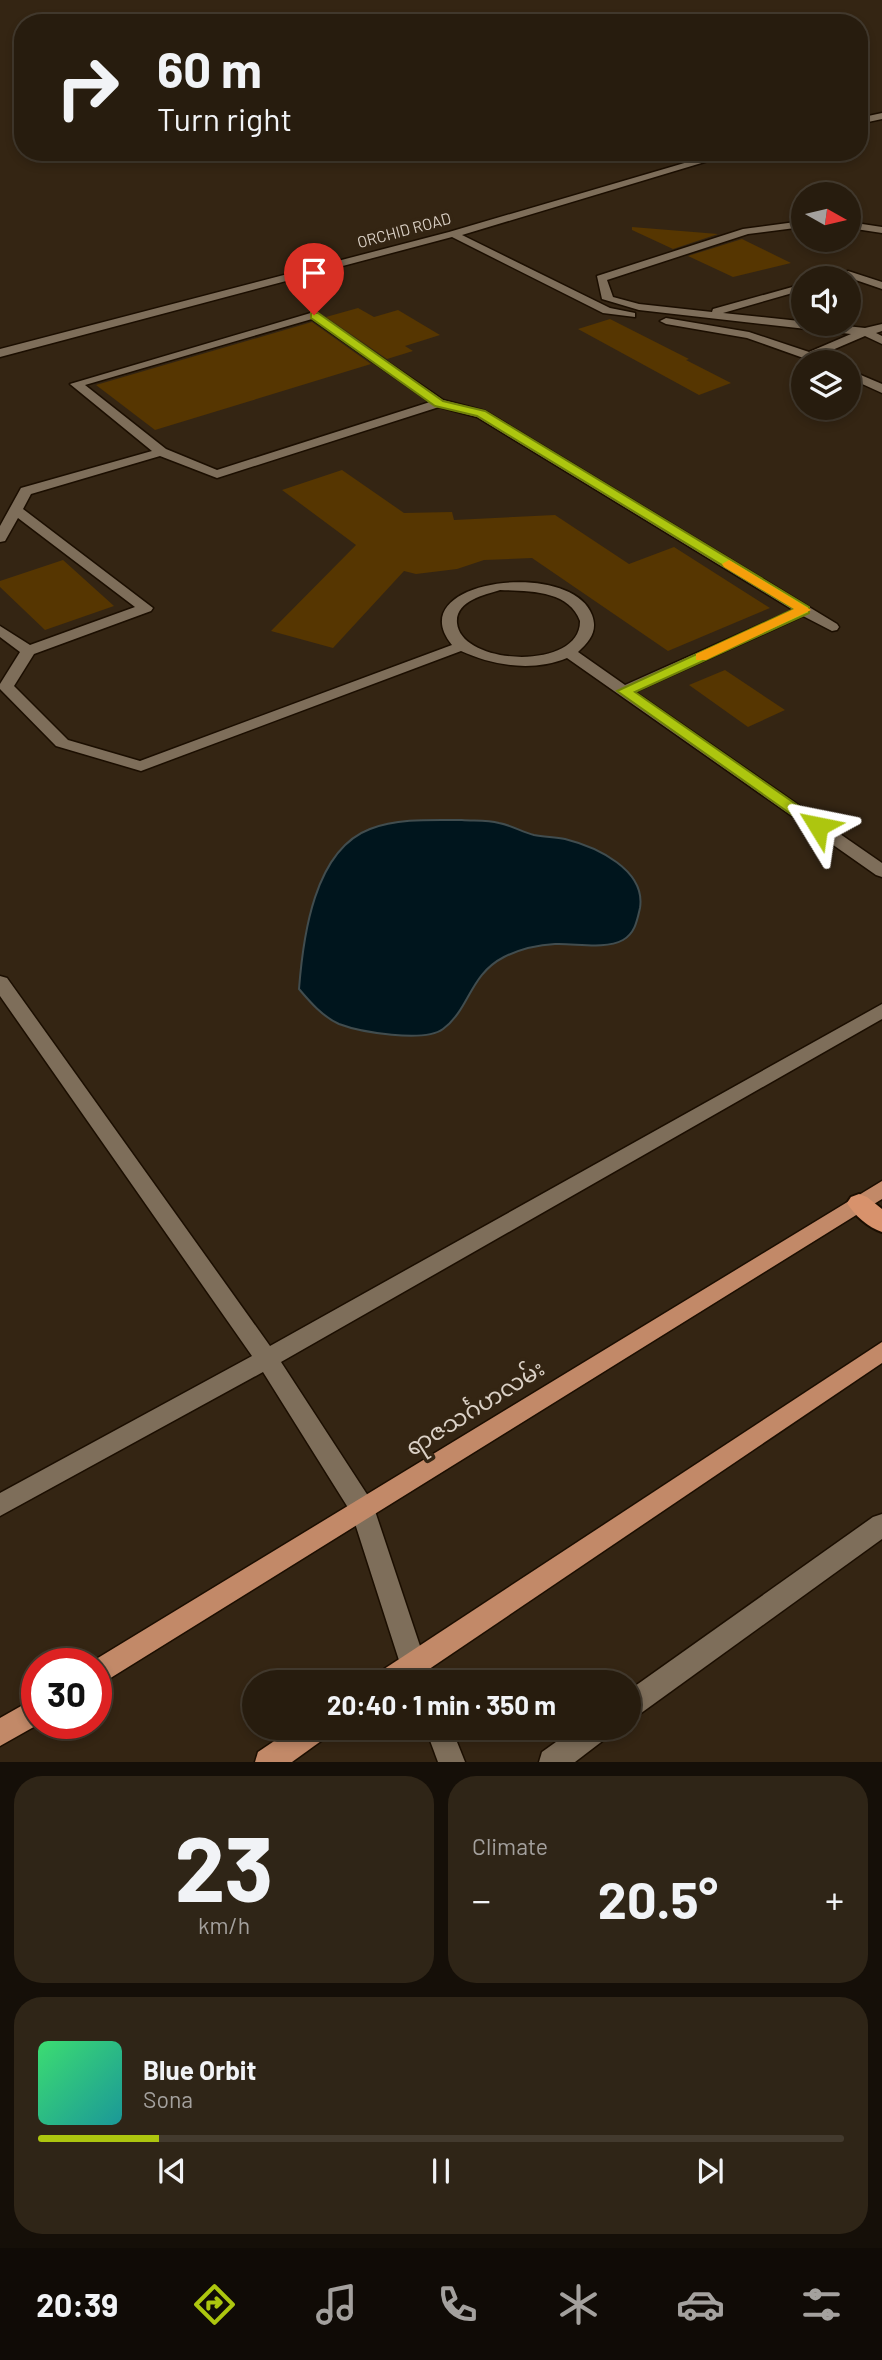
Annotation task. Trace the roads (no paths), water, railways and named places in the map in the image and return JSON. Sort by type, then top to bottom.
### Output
[{"type":"highway","points":[[859,1203],[882,1223]]},
{"type":"main road","name":"ရာဇသင်္ဂဟလမ်း","points":[[112,1664],[882,1189]]},
{"type":"main road","points":[[420,1670],[882,1351]]},
{"type":"main road","points":[[0,1733],[21,1720]]},
{"type":"main road","points":[[268,1762],[300,1740]]},
{"type":"street","name":"ORCHID ROAD","points":[[0,353],[453,234],[702,161]]},
{"type":"street","points":[[791,226],[747,231],[601,278],[608,299],[639,307],[866,332],[882,341]]},
{"type":"street","points":[[861,227],[882,230]]},
{"type":"street","points":[[453,234],[607,311],[749,334],[793,350]]},
{"type":"street","points":[[861,279],[882,286]]},
{"type":"street","points":[[707,314],[791,290]]},
{"type":"street","points":[[439,403],[217,474],[161,452],[76,384],[314,315],[439,403],[481,414],[832,627]]},
{"type":"street","points":[[823,350],[882,327]]},
{"type":"street","points":[[861,379],[882,389]]},
{"type":"street","points":[[0,538],[26,491],[161,452]]},
{"type":"street","points":[[16,510],[146,608],[28,651],[6,687],[62,743],[141,766],[462,646]]},
{"type":"street","points":[[522,586],[564,595],[579,605],[587,617],[588,629],[581,642],[567,652],[548,659],[525,662],[490,657],[462,646],[451,634],[448,622],[452,610],[463,599],[480,591],[522,586]]},
{"type":"street","points":[[624,691],[804,610]]},
{"type":"street","points":[[0,630],[28,651]]},
{"type":"street","points":[[567,652],[882,871]]},
{"type":"street","points":[[0,982],[267,1359],[363,1510],[415,1670]]},
{"type":"street","points":[[0,1505],[267,1359],[882,1011]]},
{"type":"street","points":[[641,1698],[882,1525]]},
{"type":"street","points":[[443,1740],[452,1762]]},
{"type":"street","points":[[552,1762],[582,1740]]},
{"type":"water","points":[[416,820],[494,822],[534,835],[565,839],[591,848],[617,862],[635,882],[640,894],[640,908],[633,930],[623,940],[608,945],[549,945],[522,950],[504,957],[492,964],[476,982],[452,1021],[434,1033],[407,1036],[376,1033],[339,1024],[328,1017],[299,989],[308,921],[324,875],[336,856],[351,840],[381,825]]}]
